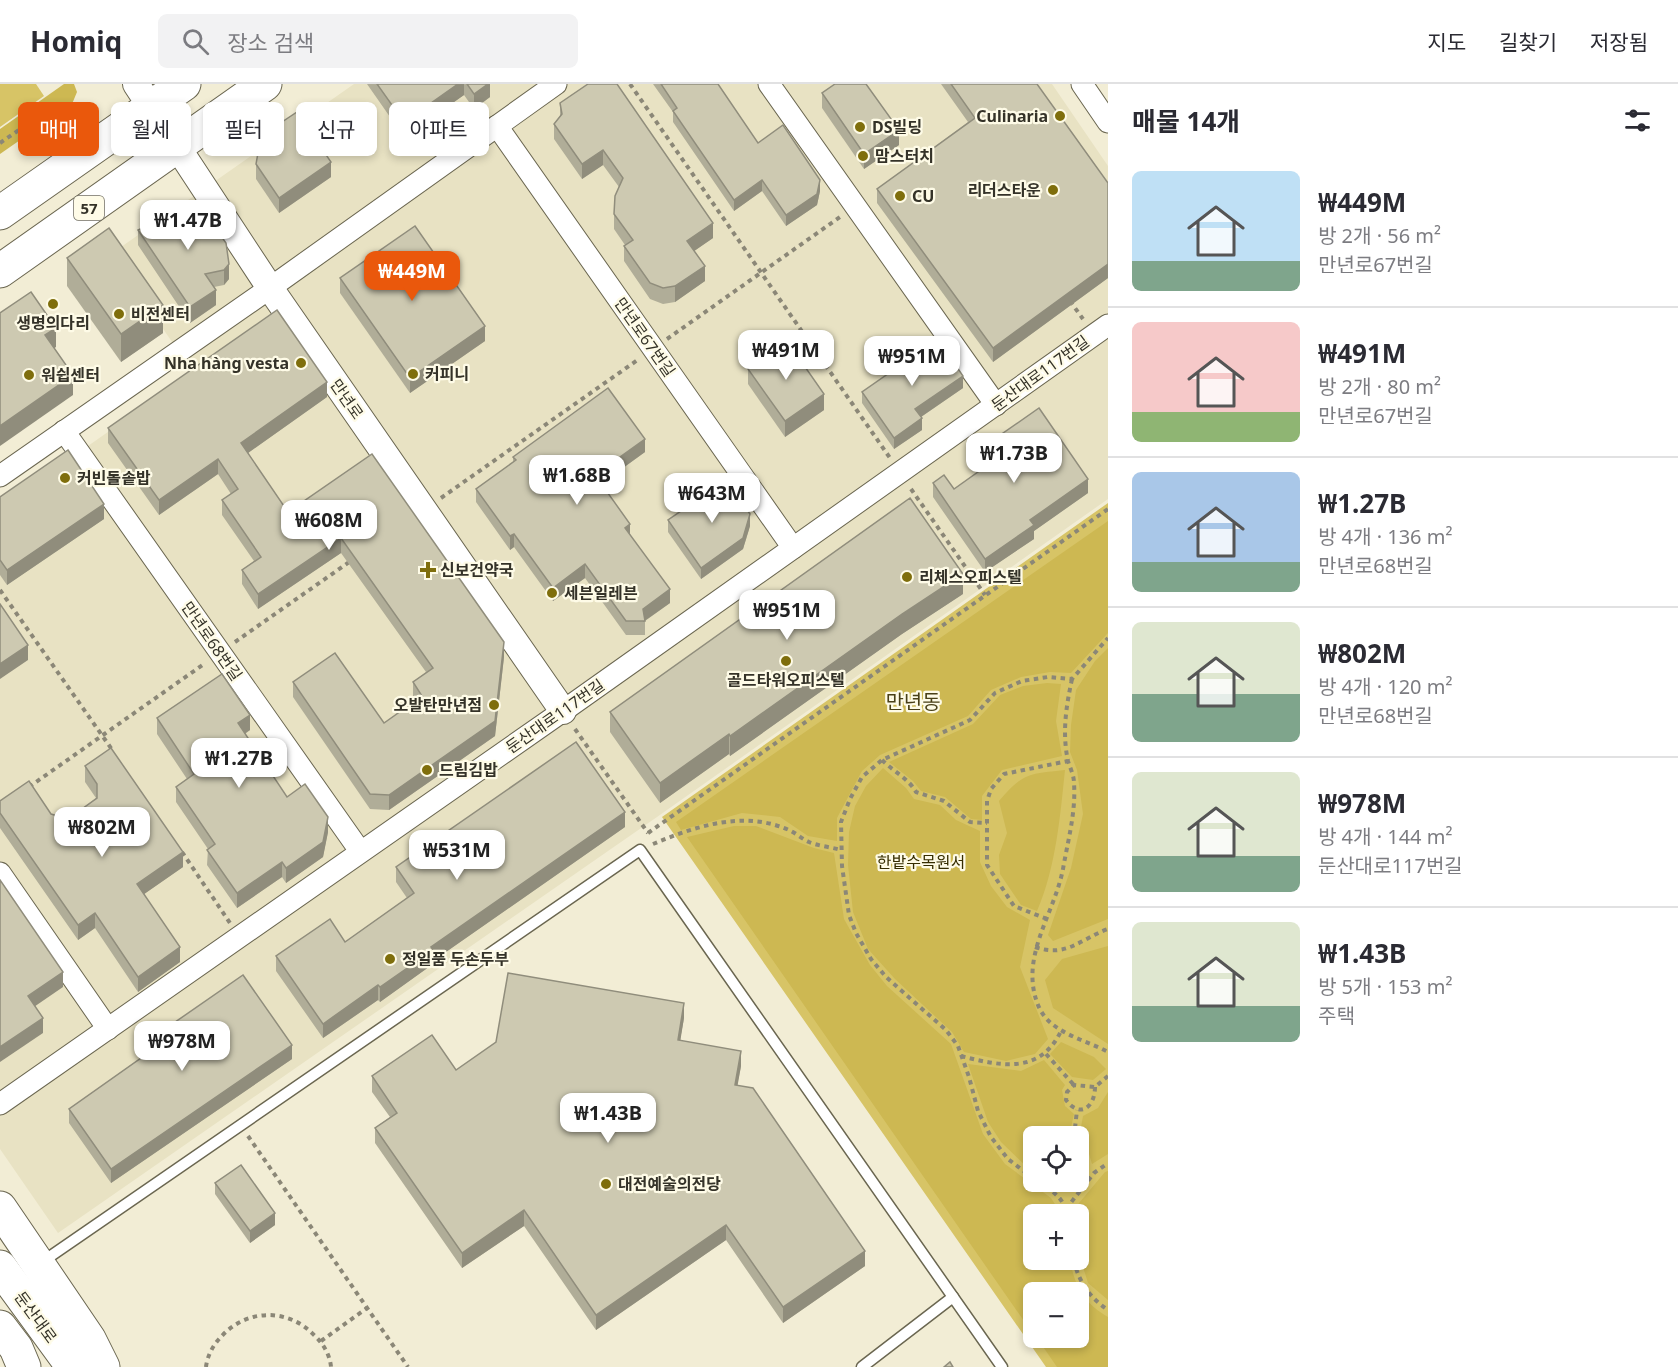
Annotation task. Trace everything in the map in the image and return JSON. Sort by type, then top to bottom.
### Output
[{"type":"main road","points":[[0,213],[144,95],[184,84]]},
{"type":"main road","name":"57","points":[[191,135],[265,84]]},
{"type":"main road","name":"57","points":[[0,271],[162,156]]},
{"type":"main road","points":[[0,1208],[89,1339],[103,1367]]},
{"type":"main road","name":"둔산대로","points":[[0,1267],[73,1367]]},
{"type":"main road","points":[[0,1327],[16,1348],[24,1367]]},
{"type":"street","points":[[0,476],[270,288],[556,84]]},
{"type":"street","points":[[769,84],[996,405]]},
{"type":"street","points":[[1082,84],[1108,122]]},
{"type":"street","name":"만년로67번길","points":[[496,126],[794,548]]},
{"type":"street","name":"만년로","points":[[184,156],[270,288],[562,711]]},
{"type":"street","name":"둔산대로117번길","points":[[0,1104],[794,548],[1101,329]]},
{"type":"street","name":"만년로68번길","points":[[64,431],[360,852]]},
{"type":"street","points":[[0,873],[108,1029]]},
{"type":"lane","points":[[40,1264],[640,850],[1002,1367]]},
{"type":"lane","points":[[862,1367],[953,1297]]},
{"type":"path","points":[[630,84],[985,596]]},
{"type":"path","points":[[0,143],[18,131]]},
{"type":"path","points":[[423,510],[855,207]]},
{"type":"path","points":[[1067,296],[1101,329]]},
{"type":"path","points":[[640,850],[648,833],[1108,509]]},
{"type":"path","points":[[28,787],[356,558]]},
{"type":"path","points":[[0,590],[115,754]]},
{"type":"path","points":[[1108,638],[1072,680],[1064,724],[1068,761],[1074,780],[1074,811],[1059,887],[1035,947],[1032,964],[1034,990],[1039,1007],[1061,1031],[1108,1052]]},
{"type":"path","points":[[1023,1171],[1008,1159],[991,1137],[978,1111],[958,1046],[946,1030],[886,977],[871,959],[856,933],[849,915],[841,850],[842,822],[861,777],[882,760],[970,720],[995,693],[1022,681],[1048,677],[1072,680]]},
{"type":"path","points":[[562,711],[648,833]]},
{"type":"path","points":[[882,760],[899,776],[911,783],[916,792],[944,801],[970,822],[987,824]]},
{"type":"path","points":[[1047,919],[1014,906],[1003,887],[991,873],[987,865],[987,801],[991,789],[1004,774],[1068,761]]},
{"type":"path","points":[[640,850],[676,834],[730,820],[755,820],[788,830],[809,843],[841,850]]},
{"type":"path","points":[[180,850],[239,937]]},
{"type":"path","points":[[1035,947],[1046,951],[1071,948],[1093,934],[1108,929]]},
{"type":"path","points":[[961,1056],[995,1065],[1011,1066],[1046,1054],[1061,1031]]},
{"type":"path","points":[[1046,1054],[1074,1085],[1095,1087]]},
{"type":"path","points":[[1074,1085],[1067,1092],[1066,1100],[1071,1107],[1083,1110],[1090,1106],[1095,1087],[1108,1076]]},
{"type":"path","points":[[1075,1126],[1077,1110]]},
{"type":"path","points":[[250,1140],[408,1367]]},
{"type":"path","points":[[1089,1179],[1108,1163]]},
{"type":"path","points":[[1053,1192],[1063,1204]]},
{"type":"path","points":[[1076,1270],[1091,1298],[1108,1310]]},
{"type":"path","points":[[321,1341],[367,1308]]},
{"type":"path","points":[[206,1367],[215,1344],[228,1329],[246,1318],[265,1314],[285,1316],[305,1326],[321,1341],[331,1361],[331,1367]]},
{"type":"shaded area","points":[[354,84],[1052,84],[1108,166],[1108,499],[657,817],[58,1233],[0,1149],[0,508],[193,372],[111,254],[251,156],[284,156],[284,133],[296,125],[296,156],[377,156],[377,102],[328,102]]},
{"type":"green space","points":[[0,84],[36,84],[44,96],[35,102],[18,102],[18,114],[0,127]]},
{"type":"green space","points":[[64,84],[74,84],[77,92],[73,102],[38,102]]},
{"type":"green space","points":[[18,116],[18,142],[0,154],[0,129]]},
{"type":"green space","name":"한밭수목원서","points":[[1108,503],[1108,1367],[1046,1367],[1033,1348],[1089,1348],[1089,1282],[1023,1282],[1023,1334],[662,817]]},
{"type":"green space","points":[[1108,521],[1108,633],[1071,673],[1050,672],[1021,677],[991,690],[968,716],[880,755],[862,771],[837,818],[837,841],[808,836],[780,817],[742,813],[681,830],[676,822]]},
{"type":"green space","points":[[1108,648],[1108,919],[1053,941],[1048,935],[1071,868],[1083,814],[1077,770],[1070,752],[1076,690],[1095,661]]},
{"type":"green space","points":[[1061,684],[1056,721],[1062,756],[1002,770],[982,796],[982,820],[971,819],[945,797],[921,791],[913,781],[889,762],[973,724],[1000,695],[1023,686]]},
{"type":"green space","points":[[883,768],[906,788],[914,799],[940,805],[956,820],[980,831],[980,862],[991,886],[1007,907],[1030,920],[1020,967],[1048,1039],[1035,1054],[1006,1061],[964,1052],[952,1032],[895,979],[868,949],[853,912],[848,865],[849,832],[855,806],[866,786]]},
{"type":"green space","points":[[1065,770],[1053,859],[1037,911],[1021,905],[1000,874],[999,855],[1007,833],[999,801],[1015,784],[1028,776]]},
{"type":"green space","points":[[734,826],[756,826],[814,848],[834,853],[844,919],[870,965],[887,986],[951,1044],[983,1134],[1005,1164],[1023,1177],[1023,1192],[1043,1192],[1055,1204],[1023,1204],[1023,1270],[1073,1270],[1076,1282],[1023,1282],[1023,1320],[687,837]]},
{"type":"green space","points":[[1108,946],[1108,1044],[1053,1008],[1045,980],[1062,959]]},
{"type":"green space","points":[[1061,1042],[1094,1057],[1106,1069],[1093,1080],[1072,1077],[1050,1054]]},
{"type":"green space","points":[[1044,1060],[1065,1085],[1062,1090],[1065,1106],[1074,1114],[1071,1126],[1023,1126],[1023,1163],[1001,1142],[988,1122],[968,1064],[1021,1071]]},
{"type":"green space","points":[[1108,1092],[1108,1154],[1092,1164],[1089,1154],[1089,1126],[1081,1126],[1083,1116],[1098,1108]]},
{"type":"green space","points":[[1108,1171],[1108,1300],[1088,1282],[1084,1270],[1089,1270],[1089,1204],[1078,1204]]},
{"type":"green space","points":[[1089,1302],[1108,1317],[1108,1367],[1057,1367],[1044,1348],[1089,1348]]},
{"type":"building","points":[[377,84],[458,84],[432,102],[390,102]]},
{"type":"building","points":[[467,84],[488,84],[474,94]]},
{"type":"building","points":[[588,84],[617,84],[713,223],[687,241],[705,266],[675,286],[663,288],[650,283],[624,246],[633,240],[614,214],[615,196],[623,178],[603,150],[582,164],[554,124],[562,114],[560,103]]},
{"type":"building","points":[[661,84],[718,84],[758,143],[783,125],[820,180],[817,194],[786,215],[762,180],[734,200],[673,111],[677,108]]},
{"type":"building","name":"DS빌딩","points":[[835,84],[866,84],[899,130],[864,154],[822,93]]},
{"type":"building","points":[[951,84],[1037,84],[1108,183],[1108,264],[993,348],[877,189],[975,118]]},
{"type":"building","points":[[296,113],[296,156],[327,156],[331,162],[279,198],[256,164],[257,156],[284,156],[284,121]]},
{"type":"building","points":[[171,207],[188,207],[208,217],[226,243],[229,264],[224,270],[205,274],[216,290],[190,307],[138,230],[157,221]]},
{"type":"building","points":[[415,226],[485,326],[410,378],[340,278]]},
{"type":"building","points":[[109,228],[163,305],[121,334],[67,258]]},
{"type":"building","name":"워쉽센터","points":[[31,292],[56,328],[45,335],[73,375],[0,426],[0,313]]},
{"type":"building","points":[[277,310],[327,382],[241,443],[288,512],[372,454],[504,642],[495,721],[389,795],[370,794],[293,682],[335,653],[384,723],[422,696],[413,682],[433,668],[341,538],[258,594],[242,570],[261,557],[222,500],[238,489],[218,459],[159,500],[108,428]]},
{"type":"building","points":[[938,339],[963,376],[915,409],[922,418],[894,438],[862,392]]},
{"type":"building","points":[[787,341],[824,394],[785,421],[748,369]]},
{"type":"building","points":[[608,388],[645,439],[595,475],[630,524],[625,528],[670,589],[643,609],[645,621],[626,621],[585,564],[553,588],[514,534],[510,536],[476,489],[516,460],[513,457]]},
{"type":"building","points":[[1039,408],[1088,479],[1030,520],[1034,525],[985,559],[933,483],[944,475],[954,489],[996,459],[986,445]]},
{"type":"building","points":[[68,450],[104,504],[7,570],[0,560],[0,497]]},
{"type":"building","points":[[726,480],[750,514],[743,538],[701,568],[668,520]]},
{"type":"building","points":[[910,498],[963,574],[660,783],[610,712]]},
{"type":"building","points":[[0,604],[28,645],[0,664]]},
{"type":"building","points":[[222,674],[250,715],[238,723],[287,797],[305,784],[328,817],[323,842],[286,868],[282,862],[237,893],[207,850],[215,844],[176,787],[194,774],[157,718]]},
{"type":"building","points":[[576,742],[625,812],[431,947],[433,950],[323,1024],[276,956],[330,919],[345,942],[414,893],[396,867]]},
{"type":"building","points":[[111,748],[183,852],[137,884],[180,947],[138,977],[95,913],[78,925],[0,813],[0,801],[29,781],[51,814],[68,819],[97,798],[97,784],[85,766]]},
{"type":"building","points":[[0,880],[63,972],[28,996],[43,1018],[0,1047]]},
{"type":"building","name":"대전예술의전당","points":[[508,973],[684,1003],[678,1040],[741,1051],[735,1085],[753,1088],[865,1251],[783,1307],[726,1225],[596,1315],[524,1210],[462,1253],[375,1128],[397,1113],[372,1076],[432,1035],[456,1070],[496,1042]]},
{"type":"building","points":[[243,975],[292,1045],[111,1169],[69,1109],[148,1053],[142,1045]]},
{"type":"building","points":[[241,1165],[275,1213],[250,1231],[215,1183]]},
{"type":"place","name":"Culinaria","points":[[1060,116]]},
{"type":"place","name":"DS빌딩","points":[[860,127]]},
{"type":"place","name":"맘스터치","points":[[863,156]]},
{"type":"place","name":"리더스타운","points":[[1053,190]]},
{"type":"place","name":"CU","points":[[900,196]]},
{"type":"place","name":"생명의다리","points":[[53,304]]},
{"type":"place","name":"비전센터","points":[[119,314]]},
{"type":"place","name":"Nha hàng vesta","points":[[301,363]]},
{"type":"place","name":"커피니","points":[[413,374]]},
{"type":"place","name":"워쉽센터","points":[[29,375]]},
{"type":"place","name":"커빈돌솥밥","points":[[65,478]]},
{"type":"place","name":"신보건약국","points":[[428,570]]},
{"type":"place","name":"리체스오피스텔","points":[[907,577]]},
{"type":"place","name":"세븐일레븐","points":[[552,593]]},
{"type":"place","name":"골드타워오피스텔","points":[[786,661]]},
{"type":"place","name":"오발탄만년점","points":[[494,705]]},
{"type":"place","name":"드림김밥","points":[[427,770]]},
{"type":"place","name":"정일품 두손두부","points":[[390,959]]},
{"type":"place","name":"대전예술의전당","points":[[606,1184]]},
{"type":"district","name":"만년동","points":[[913,701]]}]
